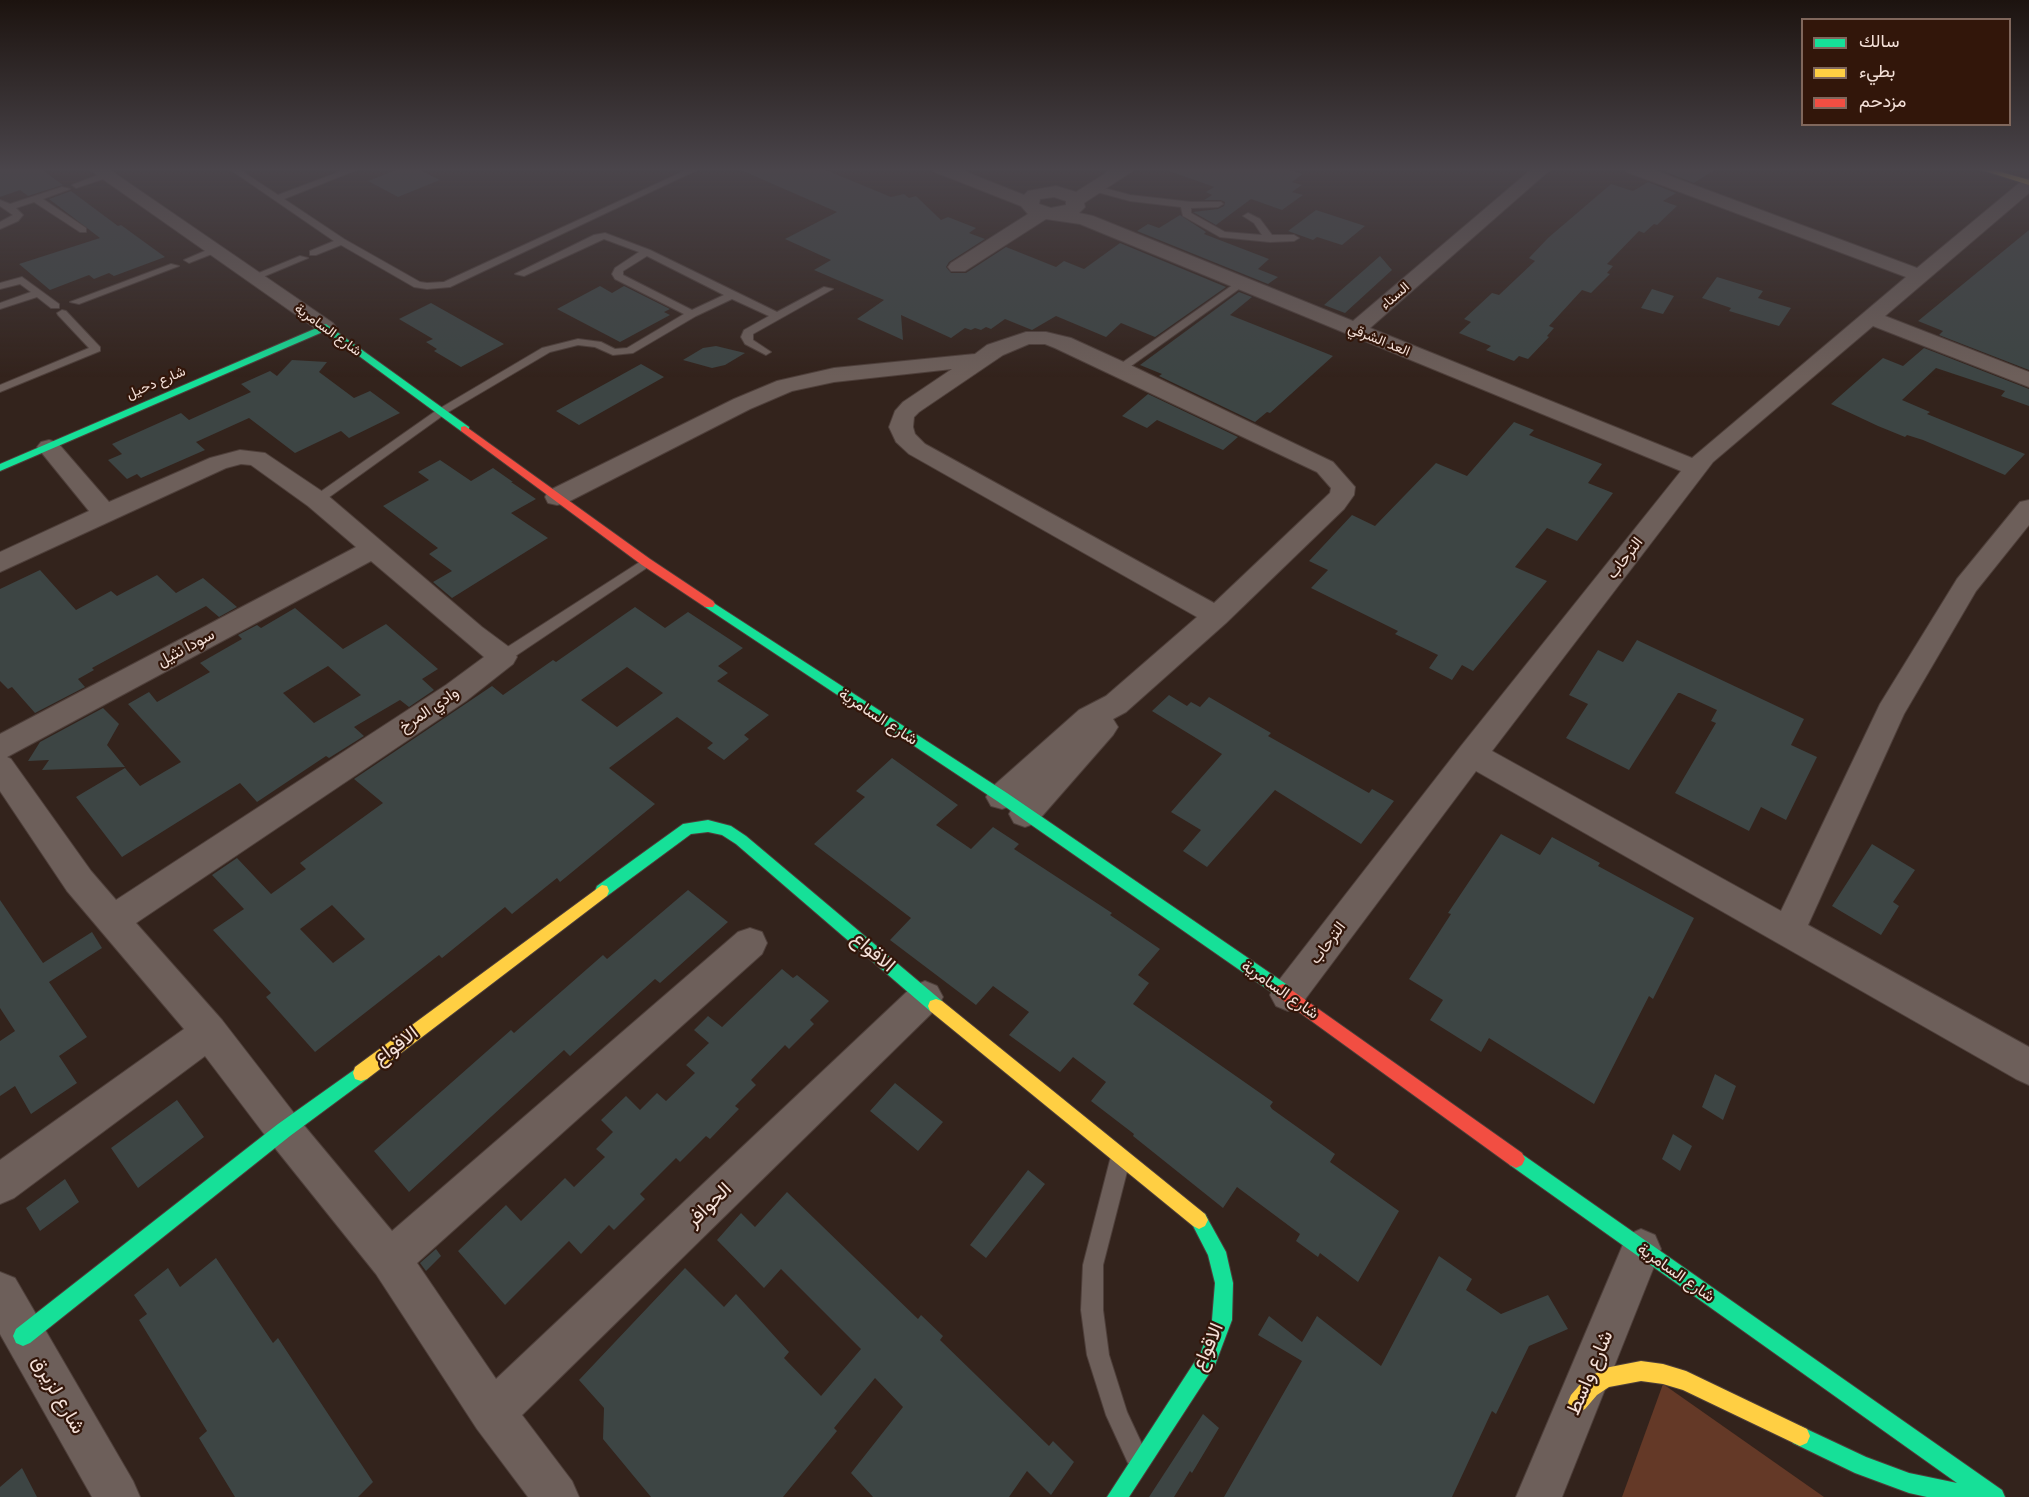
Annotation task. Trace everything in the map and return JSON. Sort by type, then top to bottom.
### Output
[{"type":"street","name":"شارع السامرية","points":[[197,238],[326,327],[646,562],[1013,805],[1288,995],[1641,1249],[1995,1497]]},
{"type":"street","points":[[958,267],[1006,238]]},
{"type":"street","name":"العد الشرقي","points":[[1129,238],[1240,284],[1359,326]]},
{"type":"street","name":"العد الشرقي","points":[[1149,238],[1359,326],[1700,462]]},
{"type":"street","name":"السناء","points":[[1359,326],[1462,238]]},
{"type":"street","points":[[1819,238],[1918,275]]},
{"type":"street","name":"الترحاب","points":[[1288,995],[1472,754],[1700,462],[1963,238]]},
{"type":"street","points":[[1869,317],[2029,380]]},
{"type":"street","name":"شارع دحيل","points":[[0,468],[326,327]]},
{"type":"street","points":[[1013,805],[1103,727],[1116,704],[1216,616],[1335,504],[1342,495],[1343,486],[1325,467],[1120,369],[1046,338],[1026,338],[1014,342],[981,360],[911,407],[903,416],[902,427],[904,437],[917,449],[1216,616]]},
{"type":"street","points":[[557,497],[742,404],[785,386],[834,375],[981,360]]},
{"type":"street","points":[[49,447],[105,513]]},
{"type":"street","points":[[0,563],[218,463],[240,457],[257,458],[317,500],[472,634],[503,657]]},
{"type":"street","points":[[1788,932],[1890,712],[1966,585],[2029,508]]},
{"type":"street","name":"سودا نثيل","points":[[0,748],[373,549]]},
{"type":"street","name":"وادي المرخ","points":[[112,921],[456,693],[503,657]]},
{"type":"street","points":[[1472,754],[2029,1067]]},
{"type":"street","points":[[0,767],[79,881],[209,1032],[284,1130],[390,1260],[493,1413],[556,1497]]},
{"type":"street","name":"الاقواع","points":[[23,1336],[284,1130],[688,828],[708,826],[726,830],[741,840],[925,997],[1202,1223],[1217,1252],[1224,1283],[1222,1320],[1208,1358],[1117,1497]]},
{"type":"street","points":[[390,1260],[750,943]]},
{"type":"street","name":"الحوافر","points":[[493,1413],[925,997]]},
{"type":"street","points":[[0,1184],[209,1032]]},
{"type":"street","name":"شارع واسط","points":[[1539,1497],[1641,1249]]},
{"type":"street","name":"شارع لزيرق","points":[[0,1293],[117,1497]]},
{"type":"street","points":[[1578,1402],[1590,1388],[1605,1378],[1641,1371],[1664,1374],[1686,1381],[1862,1466],[1909,1483],[1976,1497]]},
{"type":"lane","points":[[336,238],[418,285],[446,285],[547,238]]},
{"type":"lane","points":[[520,274],[595,238]]},
{"type":"lane","points":[[613,238],[647,252],[777,316]]},
{"type":"lane","points":[[1257,238],[1284,238]]},
{"type":"lane","points":[[313,253],[341,241]]},
{"type":"lane","points":[[189,260],[214,250]]},
{"type":"lane","points":[[647,252],[618,270],[619,277],[692,314]]},
{"type":"lane","points":[[254,277],[303,258]]},
{"type":"lane","points":[[59,310],[76,307],[75,302],[174,266]]},
{"type":"lane","points":[[0,286],[19,279],[59,310],[96,349],[0,389]]},
{"type":"lane","points":[[1120,369],[1240,284]]},
{"type":"lane","points":[[766,352],[749,342],[746,337],[748,332],[828,289]]},
{"type":"lane","points":[[0,306],[38,292]]},
{"type":"lane","points":[[317,500],[441,412],[546,350],[578,342],[597,344],[613,352],[629,351],[692,314],[732,295]]},
{"type":"lane","points":[[503,657],[646,562]]},
{"type":"lane","points":[[1121,1157],[1093,1265],[1092,1310],[1098,1355],[1117,1414],[1139,1462]]},
{"type":"shaded area","points":[[1663,1384],[1824,1497],[1622,1497]]},
{"type":"building","points":[[100,238],[139,238],[165,257],[114,276],[109,273],[94,279],[89,275],[50,290],[19,264]]},
{"type":"building","points":[[1154,238],[1214,238],[1269,259],[1258,269],[1278,277],[1268,284]]},
{"type":"building","points":[[1320,238],[1351,238],[1342,245]]},
{"type":"building","points":[[1548,238],[1632,238],[1607,264],[1613,266],[1607,273],[1610,274],[1591,293],[1582,290],[1549,326],[1554,328],[1547,336],[1549,337],[1528,359],[1519,356],[1514,361],[1486,350],[1491,346],[1459,333],[1471,322],[1464,319],[1492,293],[1499,295],[1535,261],[1529,258]]},
{"type":"building","points":[[2019,238],[2029,238],[2029,370],[1939,335],[1943,331],[1918,321]]},
{"type":"building","points":[[785,239],[985,239],[949,262],[946,267],[951,273],[966,273],[1006,247],[1056,267],[1064,261],[1084,269],[1120,243],[1226,287],[1155,337],[1121,323],[1106,337],[1056,316],[1032,330],[1005,319],[991,329],[986,327],[981,330],[965,328],[951,338],[901,315],[903,340],[857,319],[884,300],[814,270],[831,260]]},
{"type":"building","points":[[1380,256],[1392,270],[1345,313],[1324,305]]},
{"type":"building","points":[[1717,277],[1763,291],[1758,298],[1791,308],[1779,326],[1729,311],[1731,308],[1702,298]]},
{"type":"building","points":[[600,286],[612,293],[624,286],[670,309],[664,312],[670,315],[620,342],[557,309]]},
{"type":"building","points":[[1652,289],[1674,296],[1663,314],[1641,308]]},
{"type":"building","points":[[1239,292],[1252,297],[1230,315],[1333,356],[1270,413],[1267,412],[1255,422],[1140,365]]},
{"type":"building","points":[[431,303],[504,344],[461,367],[434,351],[437,349],[426,342],[433,339],[399,319]]},
{"type":"building","points":[[716,346],[745,353],[725,365],[712,368],[683,360],[703,348]]},
{"type":"building","points":[[1924,348],[2029,389],[2029,406],[2001,396],[2005,391],[1936,368],[1902,400],[1930,412],[1927,414],[2025,454],[2005,475],[1923,440],[1907,435],[1905,437],[1878,426],[1831,404],[1883,358],[1903,366]]},
{"type":"building","points":[[292,360],[327,362],[319,372],[354,398],[370,391],[400,413],[349,438],[341,431],[295,453],[249,418],[196,442],[205,450],[141,478],[137,474],[127,479],[108,460],[122,454],[112,444],[181,413],[189,420],[251,392],[241,384],[270,371],[277,376]]},
{"type":"building","points":[[641,364],[664,377],[579,425],[556,411]]},
{"type":"building","points":[[1148,394],[1238,437],[1223,450],[1157,420],[1147,428],[1122,416]]},
{"type":"building","points":[[1514,422],[1534,430],[1529,435],[1602,464],[1588,483],[1613,493],[1577,541],[1547,528],[1515,567],[1547,581],[1473,671],[1462,665],[1452,680],[1429,668],[1438,655],[1395,634],[1398,631],[1311,588],[1328,570],[1309,561],[1352,515],[1375,526],[1436,463],[1467,476]]},
{"type":"building","points":[[440,460],[471,481],[493,468],[513,482],[511,482],[536,499],[511,513],[548,538],[452,598],[433,582],[452,571],[429,554],[438,548],[383,506],[429,480],[418,472]]},
{"type":"building","points":[[40,570],[76,610],[111,591],[117,596],[157,575],[176,593],[203,578],[237,607],[219,617],[206,606],[92,668],[94,670],[78,679],[85,687],[35,713],[12,687],[8,689],[0,681],[0,589]]},
{"type":"building","points":[[635,607],[665,628],[688,612],[743,648],[718,666],[728,673],[717,681],[769,715],[744,735],[749,739],[724,760],[707,748],[713,743],[677,717],[609,768],[655,804],[560,882],[557,878],[512,914],[505,907],[442,958],[439,955],[315,1052],[266,997],[271,993],[213,930],[244,909],[212,875],[237,858],[271,894],[306,869],[300,863],[383,803],[354,779],[492,686],[503,695],[553,660],[556,662]],"holes":[[[627,667],[663,693],[617,727],[581,700]],[[332,905],[365,939],[333,963],[300,929]]]},
{"type":"building","points":[[295,608],[343,649],[386,624],[438,669],[422,679],[434,690],[409,707],[400,700],[354,727],[364,736],[329,758],[326,756],[257,802],[240,783],[122,857],[76,797],[125,768],[140,786],[181,762],[128,704],[149,692],[157,702],[210,672],[200,663],[242,639],[238,635],[257,625],[261,628]],"holes":[[[328,666],[361,695],[314,723],[283,693]]]},
{"type":"building","points":[[1637,640],[1804,719],[1791,745],[1817,757],[1786,820],[1761,807],[1749,831],[1675,793],[1716,723],[1711,721],[1717,710],[1680,693],[1629,770],[1566,738],[1588,704],[1569,695],[1598,650],[1623,662]]},
{"type":"building","points":[[1169,695],[1187,706],[1191,702],[1200,707],[1209,697],[1271,733],[1268,736],[1369,793],[1372,789],[1394,801],[1361,844],[1275,790],[1207,867],[1183,851],[1201,830],[1171,812],[1222,754],[1152,711]]},
{"type":"building","points":[[103,708],[119,724],[107,745],[125,767],[42,770],[49,760],[28,761],[40,742]]},
{"type":"building","points":[[892,758],[958,805],[936,825],[971,849],[993,827],[1019,844],[1014,849],[1112,913],[1110,915],[1160,949],[1138,975],[1149,983],[1133,1004],[1273,1102],[1270,1106],[1272,1109],[1335,1154],[1330,1162],[1399,1211],[1358,1282],[1320,1253],[1318,1257],[1296,1241],[1300,1234],[1237,1187],[1223,1208],[1091,1101],[1106,1082],[1073,1057],[1060,1072],[1009,1035],[1029,1012],[993,986],[976,1005],[890,940],[911,918],[814,844],[865,797],[856,791]]},
{"type":"building","points":[[1501,834],[1540,855],[1552,837],[1600,863],[1598,866],[1694,918],[1653,999],[1649,996],[1594,1104],[1489,1038],[1481,1052],[1430,1020],[1443,1000],[1409,979],[1451,914],[1448,913]]},
{"type":"building","points":[[1872,844],[1915,870],[1893,902],[1899,906],[1881,935],[1832,906]]},
{"type":"building","points":[[688,890],[728,922],[660,983],[655,979],[570,1056],[564,1050],[409,1192],[374,1151],[511,1030],[514,1033],[603,955],[607,959]]},
{"type":"building","points":[[0,900],[43,963],[92,932],[102,948],[49,982],[87,1037],[59,1056],[77,1083],[31,1114],[15,1086],[0,1096],[0,1041],[15,1031],[0,1008]]},
{"type":"building","points":[[782,969],[793,978],[797,975],[829,1001],[810,1020],[814,1024],[789,1049],[785,1045],[751,1080],[756,1085],[735,1106],[739,1109],[710,1139],[706,1136],[680,1162],[676,1158],[640,1194],[645,1199],[614,1230],[609,1225],[581,1254],[569,1241],[505,1305],[458,1251],[506,1205],[521,1221],[565,1178],[574,1187],[605,1157],[596,1149],[613,1132],[601,1120],[626,1096],[640,1110],[657,1093],[666,1101],[695,1073],[686,1065],[709,1043],[694,1030],[708,1016],[722,1027]]},
{"type":"building","points":[[1715,1074],[1736,1086],[1723,1120],[1702,1107]]},
{"type":"building","points":[[895,1083],[943,1122],[918,1151],[870,1111]]},
{"type":"building","points":[[177,1100],[204,1137],[138,1188],[111,1148]]},
{"type":"building","points":[[1673,1134],[1692,1146],[1680,1171],[1662,1159]]},
{"type":"building","points":[[1028,1170],[1045,1184],[986,1258],[970,1245]]},
{"type":"building","points":[[65,1179],[79,1202],[40,1231],[26,1208]]},
{"type":"building","points":[[787,1192],[918,1319],[921,1315],[943,1336],[940,1340],[1049,1446],[1053,1441],[1074,1462],[1051,1495],[1027,1471],[1009,1497],[873,1497],[851,1473],[903,1407],[875,1378],[834,1428],[837,1431],[783,1497],[651,1497],[603,1439],[604,1408],[579,1380],[685,1268],[724,1307],[736,1294],[789,1352],[784,1358],[821,1396],[861,1349],[781,1269],[764,1288],[717,1240],[741,1213],[755,1227]]},
{"type":"building","points":[[436,1249],[441,1256],[426,1271],[420,1263]]},
{"type":"building","points":[[1439,1256],[1472,1279],[1466,1290],[1501,1314],[1548,1295],[1568,1329],[1529,1346],[1496,1414],[1492,1411],[1452,1497],[1224,1497],[1302,1361],[1258,1335],[1269,1316],[1302,1342],[1317,1316],[1381,1366]]},
{"type":"building","points":[[216,1258],[273,1343],[278,1338],[373,1482],[358,1497],[235,1497],[199,1438],[207,1431],[139,1320],[147,1314],[134,1295],[168,1268],[180,1287]]},
{"type":"building","points":[[1203,1414],[1219,1428],[1192,1473],[1190,1471],[1174,1497],[1149,1497]]},
{"type":"building","points":[[22,1468],[37,1497],[0,1497],[0,1487]]},
{"type":"traffic: fast","points":[[0,468],[326,327],[465,429]]},
{"type":"traffic: fast","points":[[709,604],[1002,797],[1283,991]]},
{"type":"traffic: fast","points":[[602,891],[688,828],[708,826],[726,830],[741,840],[936,1006]]},
{"type":"traffic: fast","points":[[23,1336],[284,1130],[361,1073]]},
{"type":"traffic: fast","points":[[1516,1159],[1995,1497]]},
{"type":"traffic: fast","points":[[1117,1497],[1208,1358],[1222,1320],[1224,1283],[1217,1252],[1199,1220]]},
{"type":"traffic: fast","points":[[1800,1436],[1862,1466],[1909,1483],[1976,1497]]},
{"type":"traffic: slow","points":[[361,1073],[602,891]]},
{"type":"traffic: slow","points":[[936,1006],[1199,1220]]},
{"type":"traffic: slow","points":[[1578,1402],[1590,1388],[1605,1378],[1641,1371],[1663,1374],[1686,1381],[1800,1436]]},
{"type":"traffic: jam","points":[[465,429],[646,562],[709,604]]},
{"type":"traffic: jam","points":[[1283,991],[1516,1159]]}]
